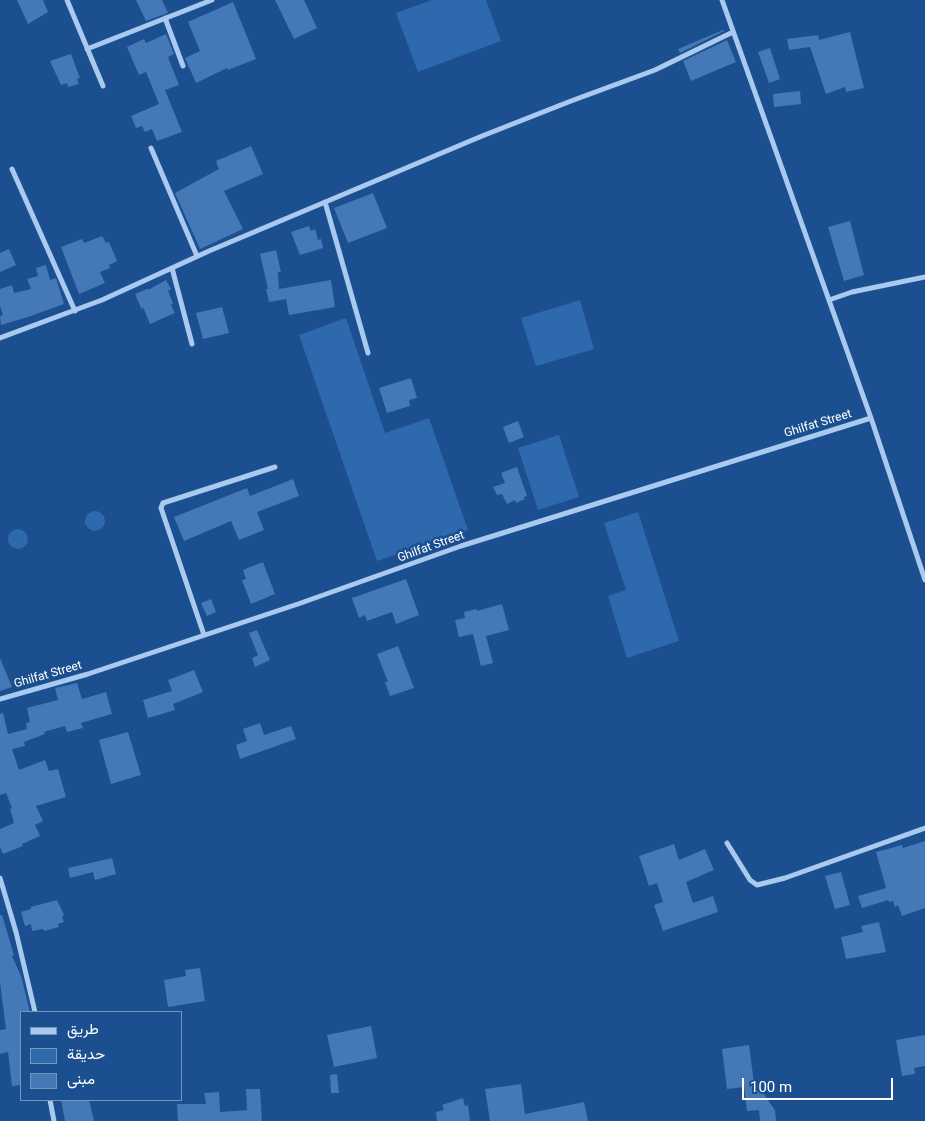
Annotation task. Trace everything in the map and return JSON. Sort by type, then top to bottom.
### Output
[{"type":"street","points":[[67,0],[104,86]]},
{"type":"street","points":[[87,48],[212,0]]},
{"type":"street","points":[[722,0],[871,418],[925,580]]},
{"type":"street","points":[[165,18],[183,66]]},
{"type":"street","points":[[0,338],[74,311],[197,256],[571,101],[655,70],[733,32]]},
{"type":"street","points":[[151,148],[197,256]]},
{"type":"street","points":[[12,169],[74,311]]},
{"type":"street","points":[[325,202],[368,353]]},
{"type":"street","points":[[172,268],[192,344]]},
{"type":"street","points":[[829,300],[852,292],[925,277]]},
{"type":"street","name":"Ghilfat Street","points":[[0,699],[88,674],[354,585],[461,546],[871,418]]},
{"type":"street","points":[[204,635],[161,508],[162,503],[275,467]]},
{"type":"street","points":[[727,843],[750,880],[757,885],[786,878],[925,828]]},
{"type":"street","points":[[0,878],[16,932],[35,1011]]},
{"type":"street","points":[[50,1101],[54,1121]]},
{"type":"green space","points":[[432,0],[486,0],[501,41],[418,72],[396,13]]},
{"type":"green space","points":[[580,300],[594,349],[536,366],[521,318]]},
{"type":"green space","points":[[346,318],[385,433],[429,418],[468,530],[377,561],[299,335]]},
{"type":"green space","points":[[559,435],[579,497],[538,510],[518,448]]},
{"type":"green space","points":[[95,511],[102,514],[105,521],[102,528],[95,531],[88,528],[85,521],[88,514]]},
{"type":"green space","points":[[638,512],[679,641],[627,658],[608,596],[626,590],[604,523]]},
{"type":"green space","points":[[18,529],[25,532],[28,539],[25,546],[18,549],[11,546],[8,539],[11,532]]},
{"type":"building","points":[[17,0],[43,0],[48,12],[28,24]]},
{"type":"building","points":[[136,0],[162,0],[168,13],[146,21]]},
{"type":"building","points":[[275,0],[304,0],[317,28],[294,39]]},
{"type":"building","points":[[233,2],[256,59],[228,70],[227,68],[196,83],[185,58],[200,51],[188,22]]},
{"type":"building","points":[[723,30],[680,53],[678,49]]},
{"type":"building","points":[[850,32],[864,88],[846,92],[845,87],[826,94],[810,47],[789,50],[787,39],[818,35],[819,40]]},
{"type":"building","points":[[166,34],[174,54],[168,57],[179,85],[165,90],[182,132],[157,141],[152,129],[145,132],[142,126],[136,128],[131,116],[159,104],[146,72],[139,75],[127,47],[144,39],[146,43]]},
{"type":"building","points":[[727,40],[736,62],[691,81],[683,61]]},
{"type":"building","points":[[770,48],[780,79],[769,83],[758,52]]},
{"type":"building","points":[[71,54],[80,78],[77,79],[79,84],[68,87],[67,83],[61,85],[50,61]]},
{"type":"building","points":[[800,91],[801,104],[774,107],[773,94]]},
{"type":"building","points":[[251,146],[263,174],[224,191],[243,229],[200,249],[175,193],[219,169],[216,161]]},
{"type":"building","points":[[373,193],[387,228],[348,243],[334,208]]},
{"type":"building","points":[[850,221],[864,275],[844,281],[828,227]]},
{"type":"building","points":[[309,226],[311,231],[315,229],[318,240],[321,239],[323,248],[300,255],[291,232]]},
{"type":"building","points":[[102,236],[106,243],[109,242],[117,261],[109,265],[110,268],[100,272],[105,283],[79,294],[61,247],[82,239],[84,243]]},
{"type":"building","points":[[9,249],[16,265],[0,272],[0,253]]},
{"type":"building","points":[[276,250],[281,272],[278,272],[279,289],[331,280],[335,307],[289,315],[286,299],[269,302],[260,254]]},
{"type":"building","points":[[46,265],[50,280],[56,278],[64,304],[1,325],[0,316],[3,315],[0,306],[0,289],[12,285],[14,293],[31,289],[27,279],[38,276],[36,268]]},
{"type":"building","points":[[166,280],[171,289],[168,291],[175,313],[150,324],[135,294],[150,289]]},
{"type":"building","points":[[222,307],[229,333],[203,339],[196,313]]},
{"type":"building","points":[[411,378],[417,398],[409,400],[410,406],[387,413],[379,388]]},
{"type":"building","points":[[518,421],[524,437],[509,443],[503,427]]},
{"type":"building","points":[[517,467],[527,496],[516,503],[515,500],[507,504],[502,494],[497,495],[493,487],[505,483],[501,473]]},
{"type":"building","points":[[293,479],[299,496],[257,512],[264,530],[239,540],[231,521],[184,541],[174,517],[247,488],[250,496]]},
{"type":"building","points":[[263,562],[275,594],[251,604],[242,580],[246,579],[243,570]]},
{"type":"building","points":[[406,579],[419,615],[396,624],[392,612],[367,621],[365,615],[359,618],[352,598]]},
{"type":"building","points":[[211,599],[216,612],[207,616],[201,603]]},
{"type":"building","points":[[502,604],[509,630],[486,636],[493,663],[481,666],[473,634],[459,637],[455,620],[465,618],[464,612],[477,609],[477,611]]},
{"type":"building","points":[[257,630],[270,660],[255,667],[252,658],[258,655],[249,633]]},
{"type":"building","points":[[398,646],[414,688],[390,696],[385,682],[388,682],[377,654]]},
{"type":"building","points":[[0,658],[12,687],[0,691]]},
{"type":"building","points":[[194,670],[203,692],[173,704],[175,710],[148,718],[143,700],[172,691],[168,680]]},
{"type":"building","points":[[77,683],[82,699],[106,692],[112,714],[81,723],[83,728],[67,732],[65,726],[44,732],[45,734],[24,742],[25,746],[12,749],[19,770],[45,760],[49,771],[58,769],[66,797],[36,806],[43,821],[35,825],[40,836],[22,844],[23,846],[3,854],[0,847],[0,829],[14,823],[10,809],[12,808],[6,793],[0,795],[0,714],[3,713],[8,734],[27,729],[26,723],[30,722],[27,708],[58,700],[55,688]]},
{"type":"building","points":[[260,723],[264,735],[291,726],[296,739],[240,759],[236,745],[247,741],[243,729]]},
{"type":"building","points":[[128,732],[141,775],[111,784],[99,740]]},
{"type":"building","points":[[925,841],[925,908],[902,916],[898,905],[895,907],[893,901],[889,902],[888,900],[862,908],[858,896],[886,888],[876,852],[902,845],[903,848]]},
{"type":"building","points":[[674,844],[679,860],[705,849],[714,870],[686,882],[693,903],[713,896],[718,912],[663,931],[654,905],[663,902],[657,883],[649,886],[639,856]]},
{"type":"building","points":[[112,858],[116,874],[95,880],[93,872],[70,878],[68,868]]},
{"type":"building","points":[[841,872],[850,905],[835,909],[825,876]]},
{"type":"building","points":[[57,900],[64,915],[62,917],[64,922],[58,924],[59,927],[44,931],[43,929],[32,931],[31,924],[25,926],[21,912],[31,909],[31,907]]},
{"type":"building","points":[[0,915],[2,915],[14,955],[12,956],[21,976],[30,1011],[20,1011],[20,1085],[12,1086],[8,1052],[0,1054],[0,1030],[6,1029],[0,983]]},
{"type":"building","points":[[879,922],[886,952],[846,959],[841,937],[863,932],[861,926]]},
{"type":"building","points":[[200,968],[205,1001],[168,1007],[164,980],[186,976],[185,970]]},
{"type":"building","points":[[371,1026],[377,1058],[334,1067],[327,1035]]},
{"type":"building","points":[[925,1035],[925,1066],[914,1068],[915,1074],[902,1076],[896,1040]]},
{"type":"building","points":[[749,1045],[755,1091],[761,1090],[775,1110],[776,1121],[760,1121],[759,1110],[747,1111],[744,1087],[727,1089],[722,1049]]},
{"type":"building","points":[[337,1074],[339,1093],[331,1093],[330,1075]]},
{"type":"building","points":[[521,1084],[525,1114],[584,1102],[588,1121],[490,1121],[485,1089]]},
{"type":"building","points":[[246,1089],[260,1089],[262,1121],[178,1121],[177,1104],[206,1104],[204,1093],[219,1092],[220,1112],[247,1110]]},
{"type":"building","points":[[463,1098],[465,1106],[468,1105],[470,1121],[437,1121],[436,1112],[444,1110],[442,1105]]},
{"type":"building","points":[[61,1101],[89,1101],[94,1121],[65,1121]]}]
